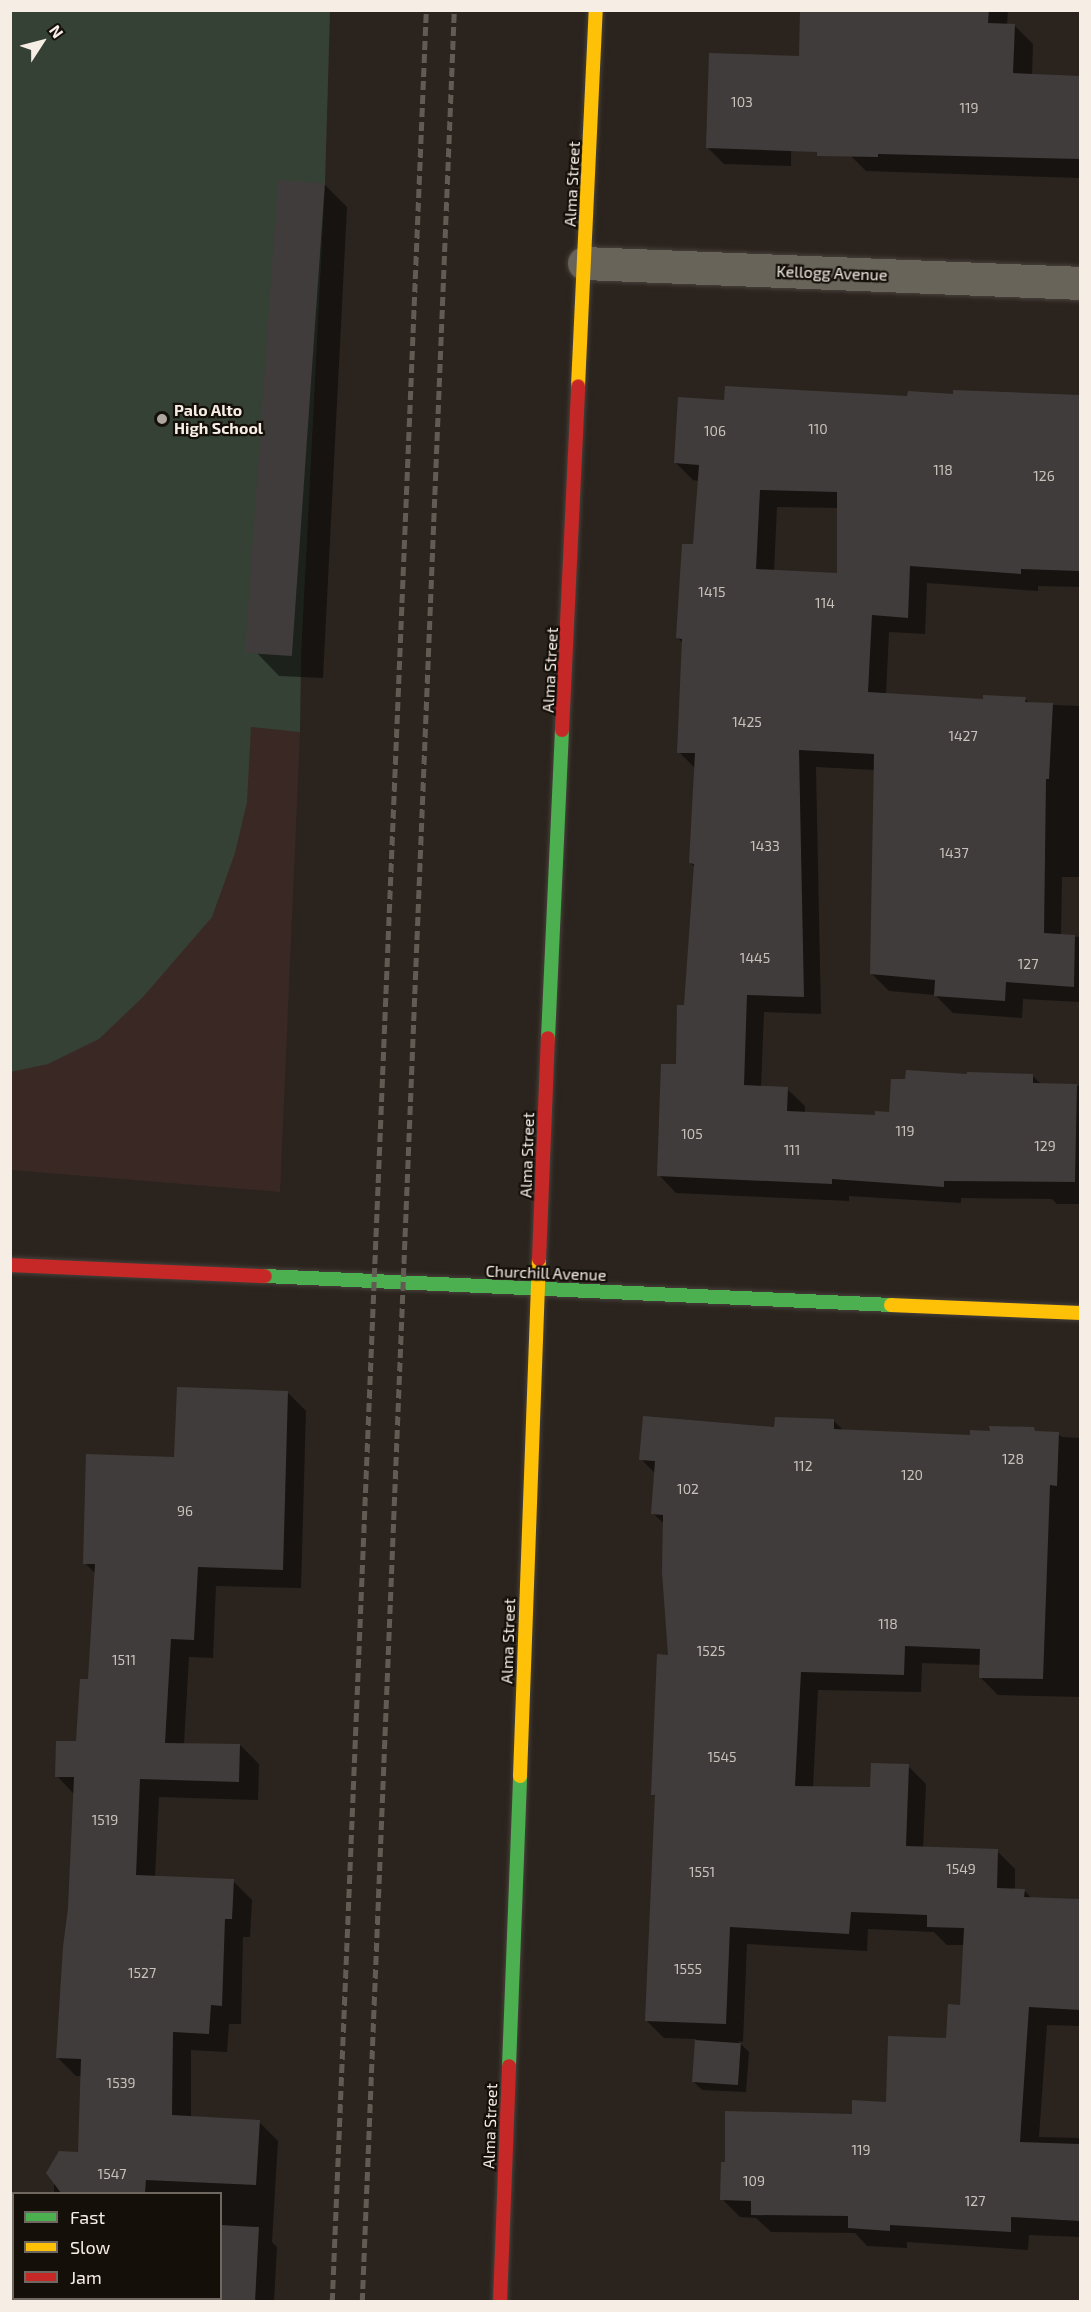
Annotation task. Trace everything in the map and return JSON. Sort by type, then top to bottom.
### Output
[{"type":"main road","name":"Alma Street","points":[[500,2301],[538,1289],[596,10]]},
{"type":"main road","name":"Churchill Avenue","points":[[10,1265],[1080,1313]]},
{"type":"street","name":"Kellogg Avenue","points":[[584,263],[1080,283]]},
{"type":"shaded area","name":"Palo Alto High School","points":[[10,11],[330,11],[325,183],[301,656],[300,732],[280,1192],[11,1170]]},
{"type":"green space","name":"Palo Alto High School","points":[[11,11],[330,11],[325,183],[301,656],[300,732],[251,727],[247,802],[235,853],[212,917],[143,997],[99,1039],[48,1064],[11,1072]]},
{"type":"building","points":[[800,10],[989,10],[988,23],[1015,24],[1013,73],[1080,76],[1080,159],[878,154],[878,157],[817,156],[817,152],[706,148],[709,53],[799,56]]},
{"type":"building","points":[[278,180],[325,183],[292,656],[245,653]]},
{"type":"building","points":[[725,386],[907,396],[908,391],[953,394],[953,390],[1080,395],[1079,571],[1021,569],[1021,574],[910,566],[908,618],[872,615],[868,692],[983,699],[983,695],[1026,697],[1025,702],[1053,703],[1049,779],[1046,779],[1044,933],[1075,935],[1074,987],[1006,982],[1005,1001],[934,996],[935,980],[870,974],[874,754],[799,750],[804,997],[747,995],[744,1085],[788,1087],[787,1111],[875,1115],[875,1111],[889,1112],[891,1079],[905,1079],[906,1070],[967,1074],[967,1072],[1033,1074],[1033,1083],[1077,1084],[1075,1182],[944,1181],[944,1187],[832,1179],[832,1184],[657,1176],[661,1064],[676,1064],[677,1005],[684,1005],[694,864],[689,863],[695,753],[677,753],[682,639],[676,638],[682,544],[693,544],[699,465],[674,463],[678,397],[724,400]],"holes":[[[760,490],[837,492],[837,573],[756,569]]]},
{"type":"building","points":[[177,1387],[288,1391],[283,1570],[198,1567],[194,1640],[171,1639],[165,1743],[240,1744],[239,1782],[140,1779],[136,1875],[234,1879],[232,1919],[225,1919],[222,2006],[211,2005],[209,2034],[173,2032],[172,2115],[260,2120],[256,2185],[146,2180],[145,2192],[60,2192],[46,2173],[59,2151],[78,2152],[81,2059],[56,2058],[63,1947],[68,1908],[74,1777],[55,1777],[56,1741],[76,1741],[80,1679],[88,1679],[95,1564],[83,1564],[86,1454],[174,1457]]},
{"type":"building","points":[[643,1416],[774,1427],[775,1417],[834,1419],[834,1429],[970,1435],[970,1430],[990,1431],[989,1426],[1034,1427],[1035,1431],[1059,1432],[1057,1486],[1050,1485],[1043,1679],[979,1678],[980,1649],[905,1646],[904,1675],[801,1672],[795,1786],[870,1787],[871,1763],[909,1764],[906,1846],[998,1849],[997,1888],[1025,1889],[1024,1897],[1080,1899],[1080,2010],[1029,2007],[1020,2142],[1080,2144],[1080,2221],[1011,2217],[1011,2232],[890,2225],[890,2231],[848,2228],[848,2216],[751,2215],[751,2201],[720,2200],[721,2162],[725,2162],[725,2111],[852,2114],[852,2100],[886,2102],[888,2036],[946,2038],[948,2004],[960,2005],[964,1928],[927,1927],[927,1915],[851,1912],[849,1934],[730,1927],[726,2024],[645,2021],[655,1795],[651,1795],[657,1654],[668,1655],[662,1572],[663,1515],[651,1514],[655,1461],[639,1460]]},
{"type":"building","points":[[695,2040],[741,2043],[738,2085],[692,2082]]},
{"type":"building","points":[[222,2225],[259,2227],[255,2302],[216,2301],[222,2300]]},
{"type":"railway","points":[[332,2302],[426,10]]},
{"type":"railway","points":[[362,2302],[454,10]]},
{"type":"traffic: fast","points":[[548,1038],[562,730]]},
{"type":"traffic: fast","points":[[265,1276],[891,1305]]},
{"type":"traffic: fast","points":[[509,2066],[520,1776]]},
{"type":"traffic: slow","points":[[578,386],[596,10]]},
{"type":"traffic: slow","points":[[520,1776],[539,1259]]},
{"type":"traffic: slow","points":[[891,1305],[1080,1313]]},
{"type":"traffic: jam","points":[[562,730],[578,386]]},
{"type":"traffic: jam","points":[[539,1259],[548,1038]]},
{"type":"traffic: jam","points":[[10,1265],[265,1276]]},
{"type":"traffic: jam","points":[[500,2302],[509,2066]]},
{"type":"place","name":"Palo Alto High School","points":[[162,419]]}]
